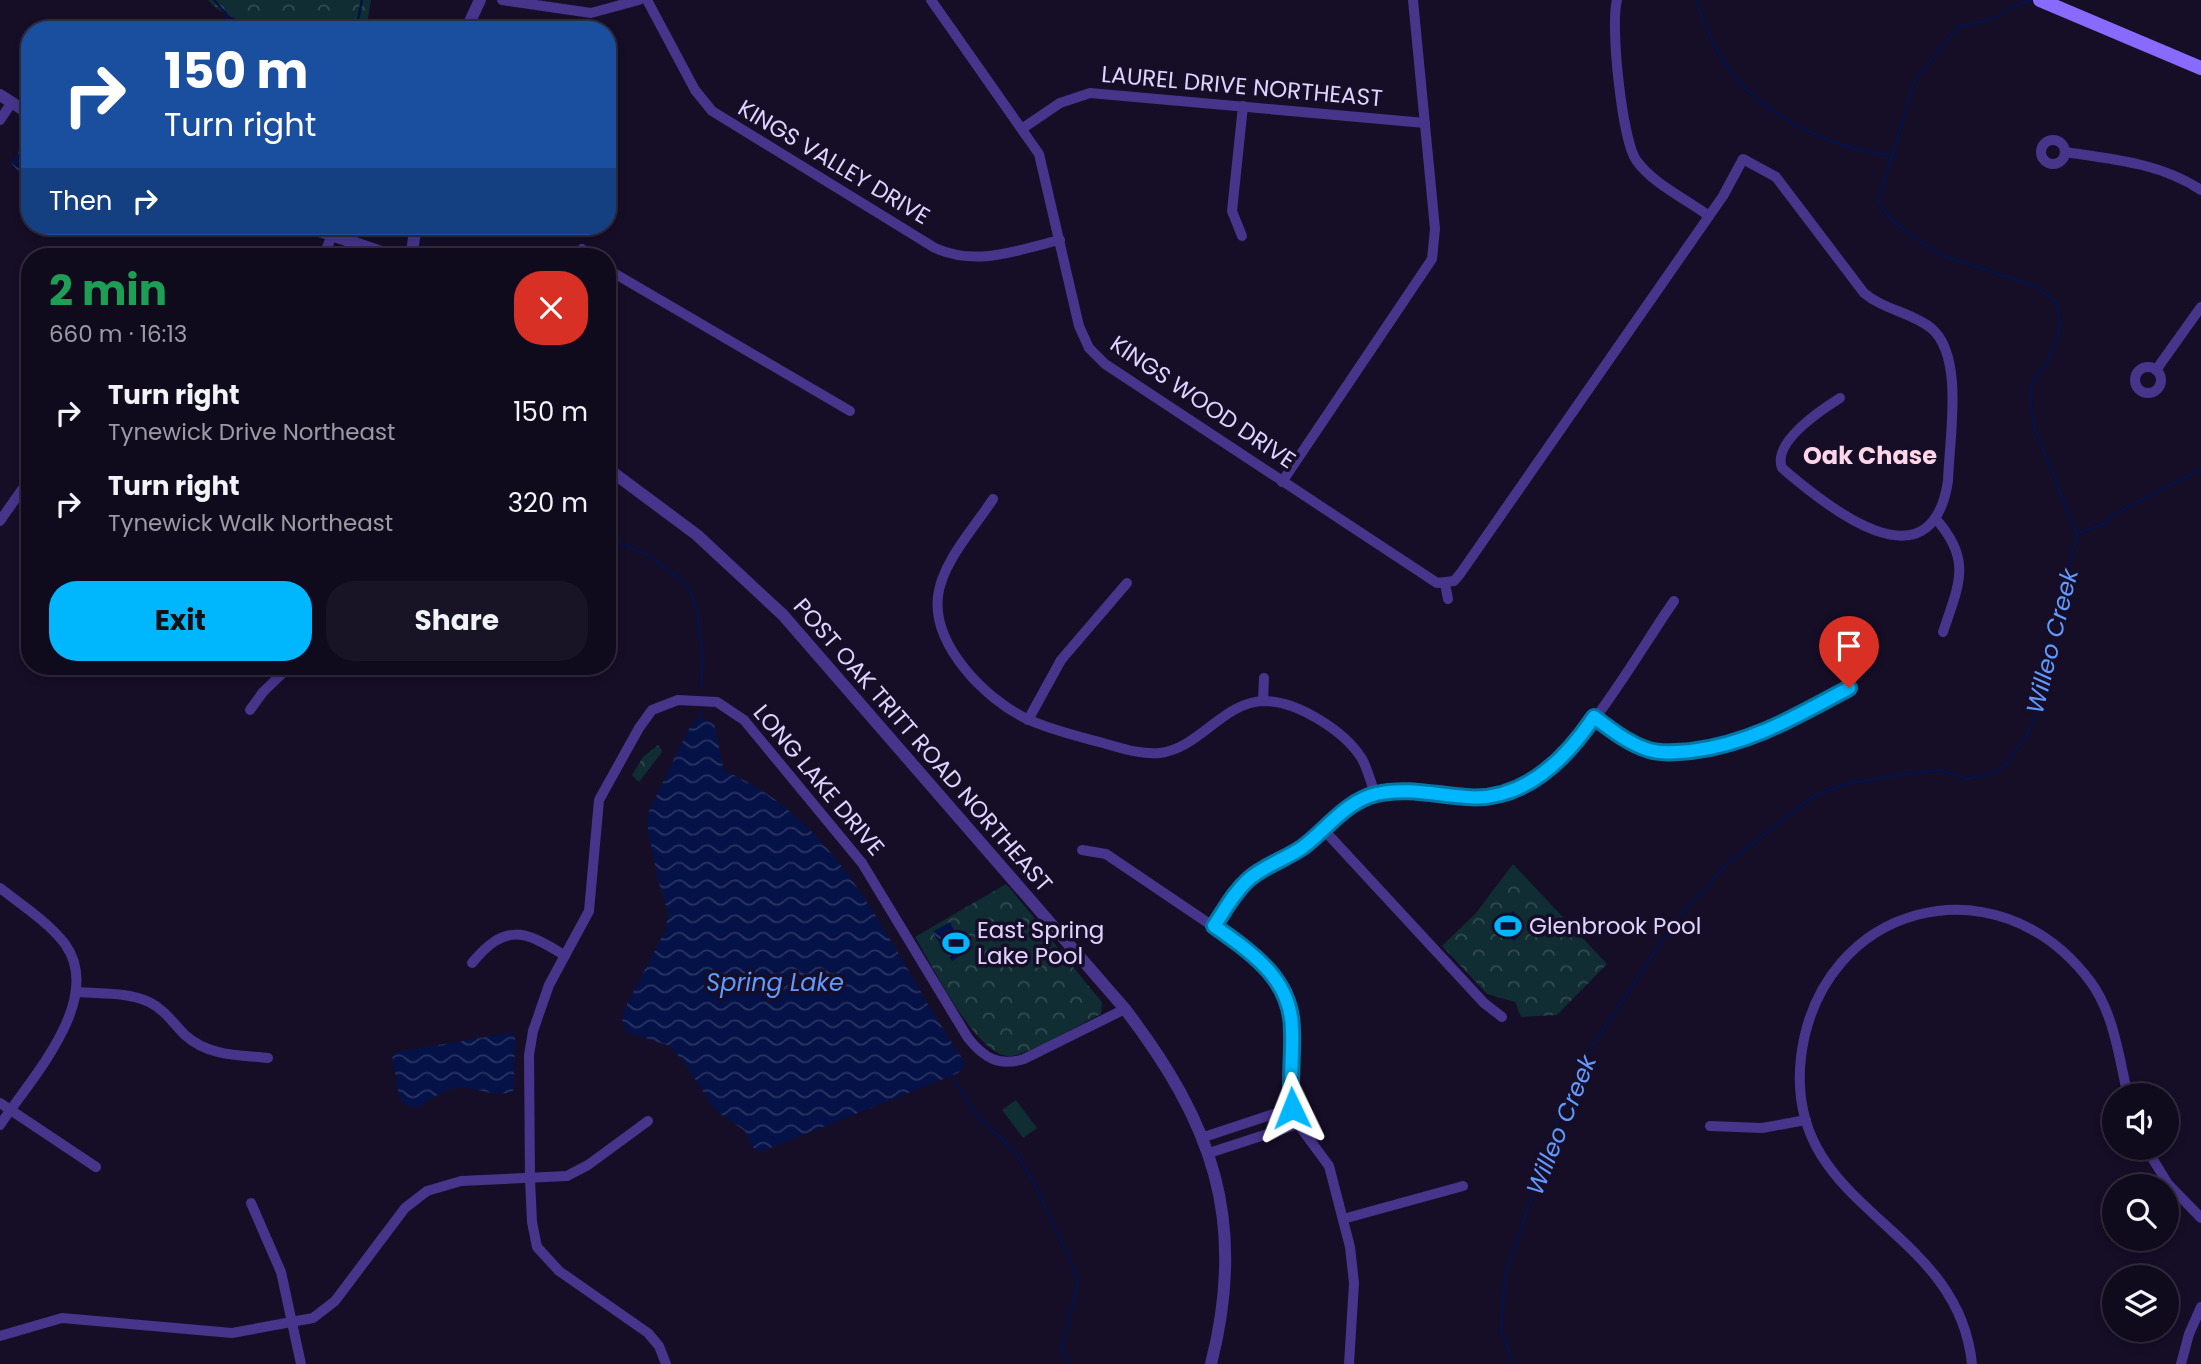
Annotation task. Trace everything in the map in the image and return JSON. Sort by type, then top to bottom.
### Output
[{"type":"main road","points":[[2043,1],[2201,68]]},
{"type":"street","points":[[470,21],[480,0]]},
{"type":"street","points":[[502,0],[591,13],[639,0]]},
{"type":"street","name":"KINGS VALLEY DRIVE","points":[[646,0],[695,90],[712,111],[935,248],[958,256],[981,258],[1060,240]]},
{"type":"street","name":"KINGS WOOD DRIVE","points":[[931,0],[1039,153],[1079,326],[1089,348],[1105,363],[1282,482],[1430,580],[1445,584]]},
{"type":"street","points":[[1282,482],[1432,259],[1435,229],[1413,0]]},
{"type":"street","points":[[1617,0],[1614,22],[1630,148],[1643,168],[1709,216]]},
{"type":"street","name":"LAUREL DRIVE NORTHEAST","points":[[1023,128],[1060,103],[1090,93],[1425,123]]},
{"type":"street","points":[[0,94],[21,108]]},
{"type":"street","points":[[0,120],[12,102]]},
{"type":"street","points":[[1242,236],[1232,211],[1243,106]]},
{"type":"street","points":[[2065,152],[2152,167],[2180,177],[2201,190]]},
{"type":"street","points":[[1448,599],[1445,584],[1454,581],[1460,573],[1709,216],[1743,159],[1776,177],[1864,293],[1882,306],[1930,328],[1946,347],[1952,378],[1948,481],[1935,518],[1909,534],[1878,534],[1859,525],[1774,462],[1799,430],[1840,398]]},
{"type":"street","points":[[327,248],[332,235],[370,248]]},
{"type":"street","points":[[616,274],[850,411]]},
{"type":"street","points":[[2156,370],[2201,307]]},
{"type":"street","name":"POST OAK TRITT ROAD NORTHEAST","points":[[616,475],[697,535],[783,615],[1125,1009],[1168,1067],[1204,1137],[1220,1203],[1226,1254],[1224,1301],[1212,1364]]},
{"type":"street","points":[[0,521],[21,491]]},
{"type":"street","points":[[993,499],[945,574],[938,594],[938,614],[944,635],[961,662],[996,699],[1028,720],[1137,752],[1161,753],[1191,742],[1237,710],[1263,701],[1298,710],[1343,739],[1362,759],[1374,794]]},
{"type":"street","points":[[1935,518],[1949,533],[1960,560],[1958,588],[1942,632]]},
{"type":"street","points":[[1028,720],[1061,660],[1127,583]]},
{"type":"street","points":[[1214,926],[1247,881],[1303,847],[1348,807],[1374,794],[1403,791],[1469,798],[1513,790],[1550,769],[1565,756],[1594,717],[1674,601]]},
{"type":"street","points":[[250,710],[282,675]]},
{"type":"street","points":[[1263,701],[1264,678]]},
{"type":"street","points":[[1594,717],[1632,743],[1650,751],[1691,751],[1740,742],[1769,731],[1849,688]]},
{"type":"street","name":"LONG LAKE DRIVE","points":[[666,1364],[659,1346],[648,1333],[559,1271],[540,1253],[533,1232],[530,1180],[530,1044],[549,985],[564,955],[582,930],[589,911],[599,800],[652,710],[668,702],[717,702],[744,720],[856,855],[978,1051],[1000,1063],[1010,1064],[1125,1009]]},
{"type":"street","points":[[1323,830],[1484,1003],[1502,1017]]},
{"type":"street","points":[[1082,850],[1106,854],[1214,926],[1251,952],[1282,989],[1293,1028],[1292,1108],[1298,1124],[1326,1157],[1343,1219],[1354,1283],[1349,1364]]},
{"type":"street","points":[[0,888],[47,926],[66,946],[75,967],[78,992],[64,1029],[5,1107],[0,1125]]},
{"type":"street","points":[[1972,1364],[1967,1336],[1955,1304],[1937,1275],[1917,1252],[1835,1178],[1819,1154],[1806,1120],[1801,1089],[1801,1058],[1812,1014],[1827,984],[1847,956],[1879,930],[1918,913],[1938,909],[1969,909],[1999,914],[2026,924],[2065,953],[2100,998],[2108,1017],[2125,1083]]},
{"type":"street","points":[[472,963],[493,941],[513,934],[537,939],[564,955]]},
{"type":"street","points":[[78,992],[127,996],[148,1002],[163,1011],[191,1040],[206,1048],[217,1053],[268,1058]]},
{"type":"street","points":[[5,1107],[96,1167]]},
{"type":"street","points":[[1204,1137],[1292,1108]]},
{"type":"street","points":[[1710,1126],[1762,1128],[1806,1120]]},
{"type":"street","points":[[0,1336],[62,1318],[212,1332],[250,1332],[313,1318],[326,1310],[405,1208],[427,1191],[461,1181],[555,1179],[577,1172],[648,1121]]},
{"type":"street","points":[[1209,1153],[1298,1124]]},
{"type":"street","points":[[2153,1160],[2168,1184],[2201,1218]]},
{"type":"street","points":[[1343,1219],[1463,1186]]},
{"type":"street","points":[[251,1203],[278,1263],[301,1364]]},
{"type":"street","points":[[2181,1364],[2189,1334],[2201,1307]]},
{"type":"green space","points":[[208,0],[371,0],[368,21],[240,21]]},
{"type":"green space","points":[[658,745],[662,752],[639,782],[632,775],[643,757]]},
{"type":"green space","points":[[1513,864],[1607,964],[1557,1015],[1521,1017],[1515,1002],[1487,994],[1442,946],[1476,913]]},
{"type":"green space","points":[[1006,884],[1102,1002],[1101,1014],[1043,1044],[1012,1056],[999,1053],[971,1028],[915,937]]},
{"type":"green space","points":[[1016,1100],[1037,1128],[1023,1138],[1002,1110]]},
{"type":"water","points":[[21,148],[21,174],[11,163]]},
{"type":"water","name":"Spring Lake","points":[[701,718],[714,724],[724,771],[766,794],[803,823],[835,858],[864,897],[964,1061],[964,1067],[958,1073],[760,1152],[751,1146],[745,1131],[714,1109],[683,1060],[667,1045],[626,1032],[622,1019],[626,1006],[666,929],[668,913],[648,831],[648,813],[688,730]]},
{"type":"water","name":"Glenbrook Pool","points":[[1513,911],[1522,920],[1516,926],[1522,933],[1514,941],[1498,925]]},
{"type":"water","name":"East Spring Lake Pool","points":[[950,922],[958,939],[966,935],[973,947],[952,961],[932,932]]},
{"type":"water","points":[[515,1034],[514,1090],[509,1093],[497,1094],[457,1088],[439,1094],[415,1108],[404,1104],[399,1096],[392,1056],[397,1052]]},
{"type":"waterway","points":[[214,0],[232,21]]},
{"type":"waterway","points":[[358,21],[362,0]]},
{"type":"waterway","points":[[1696,0],[1712,40],[1725,63],[1758,99],[1778,114],[1824,138],[1895,156]]},
{"type":"waterway","name":"Willeo Creek","points":[[1514,1364],[1501,1331],[1505,1275],[1560,1113],[1593,1045],[1676,920],[1728,863],[1812,797],[1846,784],[1899,775],[1940,770],[1967,779],[1988,774],[2004,766],[2027,735],[2037,711],[2064,608],[2066,577],[2077,534],[2035,429],[2031,406],[2032,382],[2048,361],[2058,337],[2061,323],[2055,301],[2035,286],[1941,255],[1906,232],[1886,214],[1878,202],[1915,80],[1958,27],[1995,18],[2011,7],[2032,0]]},
{"type":"waterway","points":[[2078,533],[2106,523],[2109,517],[2201,469]]},
{"type":"waterway","points":[[616,542],[646,554],[685,583],[695,602],[703,657],[701,686]]},
{"type":"waterway","points":[[696,727],[702,712]]},
{"type":"waterway","points":[[950,1073],[973,1111],[1015,1152],[1031,1177],[1068,1255],[1078,1283],[1062,1348],[1068,1364]]},
{"type":"place","name":"Glenbrook Pool","points":[[1508,926]]},
{"type":"place","name":"East Spring Lake Pool","points":[[956,943]]},
{"type":"district","name":"Oak Chase","points":[[1870,455]]},
{"type":"route","points":[[1292,1108],[1290,1083],[1293,1028],[1282,989],[1264,964],[1214,926],[1238,890],[1256,873],[1303,847],[1348,807],[1374,794],[1403,791],[1469,798],[1513,790],[1550,769],[1565,756],[1594,717],[1632,743],[1650,751],[1704,749],[1740,742],[1769,731],[1849,688]]}]
